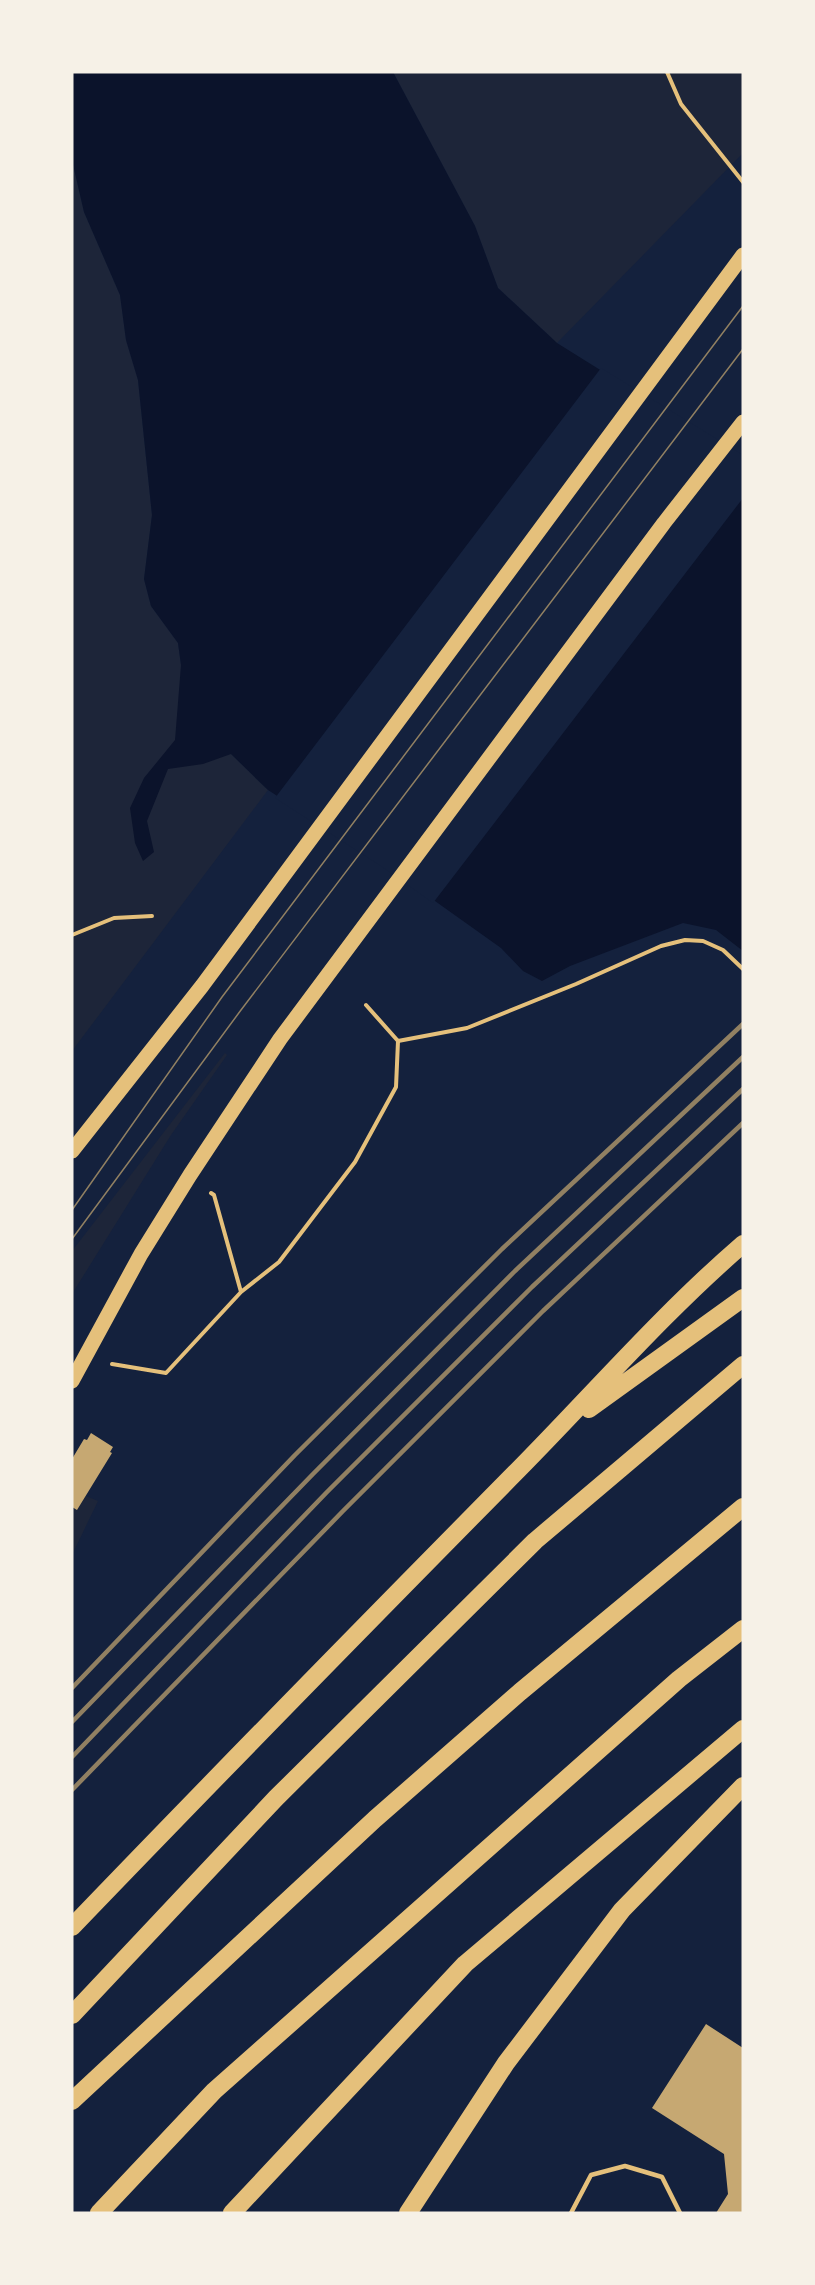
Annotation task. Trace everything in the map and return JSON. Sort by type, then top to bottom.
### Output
[{"type":"highway","points":[[72,1927],[261,1730],[700,1282],[743,1244]]},
{"type":"highway","points":[[550,1437],[740,1300]]},
{"type":"highway","points":[[72,2015],[276,1798],[535,1541],[743,1365]]},
{"type":"highway","points":[[72,2101],[375,1819],[519,1692],[743,1507]]},
{"type":"highway","points":[[99,2213],[214,2091],[670,1687],[743,1629]]},
{"type":"highway","points":[[232,2213],[465,1964],[743,1729]]},
{"type":"highway","points":[[408,2213],[506,2063],[622,1910],[743,1786]]},
{"type":"main road","points":[[72,1151],[202,986],[743,255]]},
{"type":"main road","points":[[72,1381],[141,1254],[280,1039],[664,523],[743,422]]},
{"type":"lane","points":[[571,2213],[591,2175],[625,2166],[662,2177],[680,2213]]},
{"type":"path","points":[[667,72],[681,104],[743,182]]},
{"type":"path","points":[[72,935],[114,918],[152,916]]},
{"type":"path","points":[[398,1041],[467,1028],[576,984],[661,946],[685,940],[703,941],[723,950],[743,969]]},
{"type":"path","points":[[85,1360],[166,1372],[241,1292],[279,1262],[355,1162],[396,1087],[398,1041],[366,1005]]},
{"type":"path","points":[[190,1175],[214,1195],[241,1292]]},
{"type":"shaded area","points":[[72,72],[393,72],[475,226],[498,288],[557,343],[743,459],[743,951],[716,930],[683,923],[570,966],[542,981],[523,971],[501,948],[383,864],[268,790],[231,754],[203,764],[168,769],[147,821],[154,852],[143,861],[135,843],[130,808],[144,778],[175,740],[181,665],[178,643],[151,606],[144,579],[152,515],[138,380],[126,340],[120,295],[84,212],[72,160]]},
{"type":"shaded area","points":[[393,72],[743,72],[743,153],[557,343],[498,288],[475,226]]},
{"type":"shaded area","points":[[72,160],[84,212],[120,295],[126,340],[138,380],[152,515],[144,579],[151,606],[178,643],[181,665],[231,754],[268,790],[72,1051]]},
{"type":"shaded area","points":[[225,1053],[227,1055],[171,1135],[72,1294],[72,1251]]},
{"type":"shaded area","points":[[86,1496],[98,1501],[72,1555],[72,1507],[77,1510]]},
{"type":"pier","points":[[601,368],[743,455],[743,498],[433,903],[381,866],[275,798]]},
{"type":"building","points":[[91,1433],[113,1447],[110,1452],[112,1453],[77,1510],[72,1507],[72,1459],[84,1439],[87,1440]]},
{"type":"building","points":[[706,2024],[743,2048],[743,2213],[716,2213],[728,2194],[724,2154],[652,2108]]},
{"type":"tram line","points":[[72,1210],[222,997],[743,306]]},
{"type":"tram line","points":[[72,1239],[241,1010],[743,349]]},
{"type":"railway","points":[[72,1688],[295,1455],[502,1249],[743,1024]]},
{"type":"railway","points":[[72,1722],[313,1474],[515,1271],[743,1057]]},
{"type":"railway","points":[[72,1757],[327,1492],[532,1287],[743,1089]]},
{"type":"railway","points":[[72,1790],[343,1511],[543,1311],[743,1123]]}]
